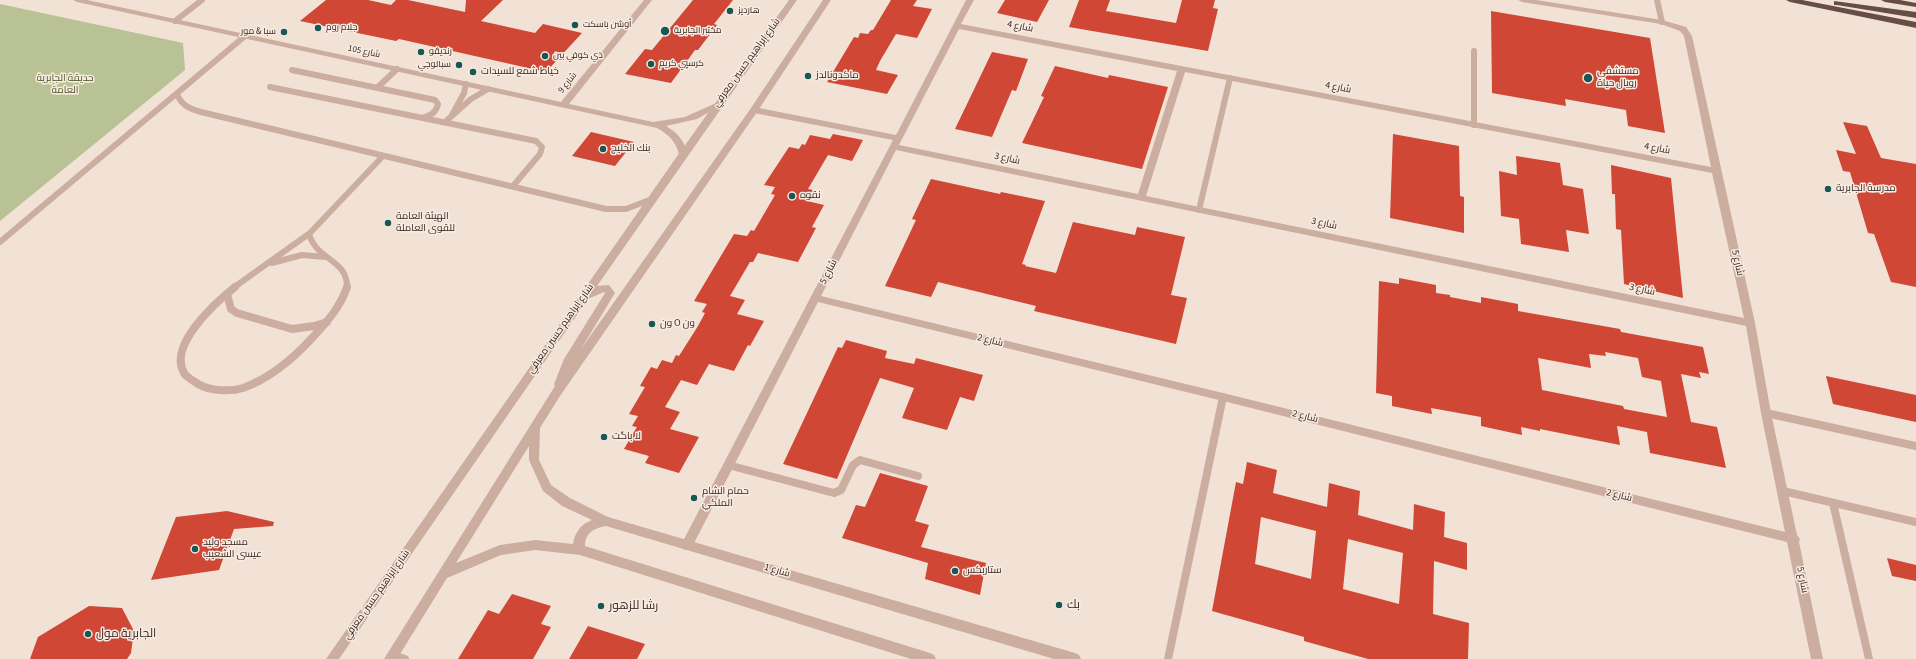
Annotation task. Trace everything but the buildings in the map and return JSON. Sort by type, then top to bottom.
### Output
[{"type":"highway","points":[[1790,0],[1916,25]]},
{"type":"highway","points":[[1821,0],[1916,15]]},
{"type":"highway","points":[[1885,0],[1916,5]]},
{"type":"street","name":"شارع 105","points":[[77,0],[660,126],[673,134],[682,146],[683,154]]},
{"type":"street","name":"شارع 9","points":[[563,104],[648,0]]},
{"type":"street","name":"شارع إبراهيم حسين معرفي","points":[[332,659],[582,298],[654,198],[716,106],[793,0]]},
{"type":"street","points":[[391,657],[556,394],[754,110],[827,0]]},
{"type":"street","name":"شارع 5","points":[[687,545],[970,0]]},
{"type":"street","name":"شارع 5","points":[[1522,0],[1662,22],[1683,30],[1688,36],[1750,323],[1766,413],[1794,539],[1817,659]]},
{"type":"street","name":"شارع 4","points":[[957,26],[1716,171]]},
{"type":"street","points":[[1141,198],[1182,69]]},
{"type":"street","name":"شارع 105","points":[[648,123],[663,124],[685,120],[705,113],[716,106]]},
{"type":"street","name":"شارع 3","points":[[754,110],[1141,198],[1750,323]]},
{"type":"street","points":[[556,394],[568,362],[610,293],[606,288],[602,288],[582,298]]},
{"type":"street","name":"شارع 2","points":[[815,298],[1223,397],[1794,539]]},
{"type":"street","name":"شارع 1","points":[[535,427],[534,460],[547,488],[566,502],[606,520],[1075,659]]},
{"type":"street","points":[[580,550],[578,542],[581,534],[587,526],[606,520]]},
{"type":"street","points":[[444,574],[500,550],[535,545],[580,550],[930,659]]},
{"type":"lane","points":[[174,21],[202,0]]},
{"type":"lane","points":[[1657,0],[1662,22]]},
{"type":"lane","points":[[0,242],[245,36]]},
{"type":"lane","points":[[1474,51],[1474,125]]},
{"type":"lane","points":[[378,87],[397,69]]},
{"type":"lane","points":[[292,70],[378,87],[431,99],[437,102],[438,107],[433,113],[420,118]]},
{"type":"lane","points":[[1199,210],[1230,78]]},
{"type":"lane","points":[[452,115],[464,93],[466,84]]},
{"type":"lane","points":[[270,87],[532,140],[540,143],[542,150],[540,154],[513,186]]},
{"type":"lane","points":[[445,122],[488,88]]},
{"type":"lane","points":[[176,94],[185,106],[201,112],[612,210],[633,207],[654,198]]},
{"type":"lane","points":[[309,234],[312,245],[343,270],[348,278],[349,286],[345,298],[327,322],[277,372],[259,382],[238,389],[221,390],[196,383],[185,374],[180,364],[180,354],[190,332],[227,294],[257,269],[309,234],[383,156]]},
{"type":"lane","points":[[257,269],[290,257],[316,255],[326,257]]},
{"type":"lane","points":[[227,294],[228,303],[231,309],[237,313],[285,327],[302,328],[327,322]]},
{"type":"lane","points":[[1168,659],[1223,397]]},
{"type":"lane","points":[[1766,413],[1916,446]]},
{"type":"lane","points":[[728,465],[834,493],[841,490],[853,465],[860,460],[918,476]]},
{"type":"lane","points":[[1783,491],[1916,522]]},
{"type":"lane","points":[[1833,503],[1869,659]]},
{"type":"lane","points":[[391,657],[405,659]]},
{"type":"green space","name":"حديقة الجابرية العامة","points":[[0,4],[183,43],[185,70],[0,221]]},
{"type":"place","name":"هارديز","points":[[730,11]]},
{"type":"place","name":"أوشن باسكت","points":[[575,25]]},
{"type":"place","name":"جلام روم","points":[[318,28]]},
{"type":"place","name":"مختبر الجابرية","points":[[665,31]]},
{"type":"place","name":"سبا & مور","points":[[284,32]]},
{"type":"place","name":"رنديڤو","points":[[421,52]]},
{"type":"place","name":"ذي كوفي بين","points":[[545,56]]},
{"type":"place","name":"كرسپي كريم","points":[[651,64]]},
{"type":"place","name":"سبالوجي","points":[[459,65]]},
{"type":"place","name":"خياط شمع للسيدات","points":[[473,72]]},
{"type":"place","name":"ماكدونالدز","points":[[808,76]]},
{"type":"place","name":"مستشفى رويال حياة","points":[[1588,78]]},
{"type":"place","name":"بنك الخليج","points":[[603,149]]},
{"type":"place","name":"مدرسة الجابرية","points":[[1828,189]]},
{"type":"place","name":"نقوه","points":[[792,196]]},
{"type":"place","name":"الهيئة العامة للقوى العاملة","points":[[388,223]]},
{"type":"place","name":"ون O ون","points":[[652,324]]},
{"type":"place","name":"لا باگت","points":[[604,437]]},
{"type":"place","name":"حمام الشام الملكي","points":[[694,498]]},
{"type":"place","name":"مسجد وليد عيسى الشعيب","points":[[195,549]]},
{"type":"place","name":"ستاربكس","points":[[955,571]]},
{"type":"place","name":"بك","points":[[1059,605]]},
{"type":"place","name":"رشا للزهور","points":[[601,606]]},
{"type":"place","name":"الجابرية مول","points":[[88,634]]}]
